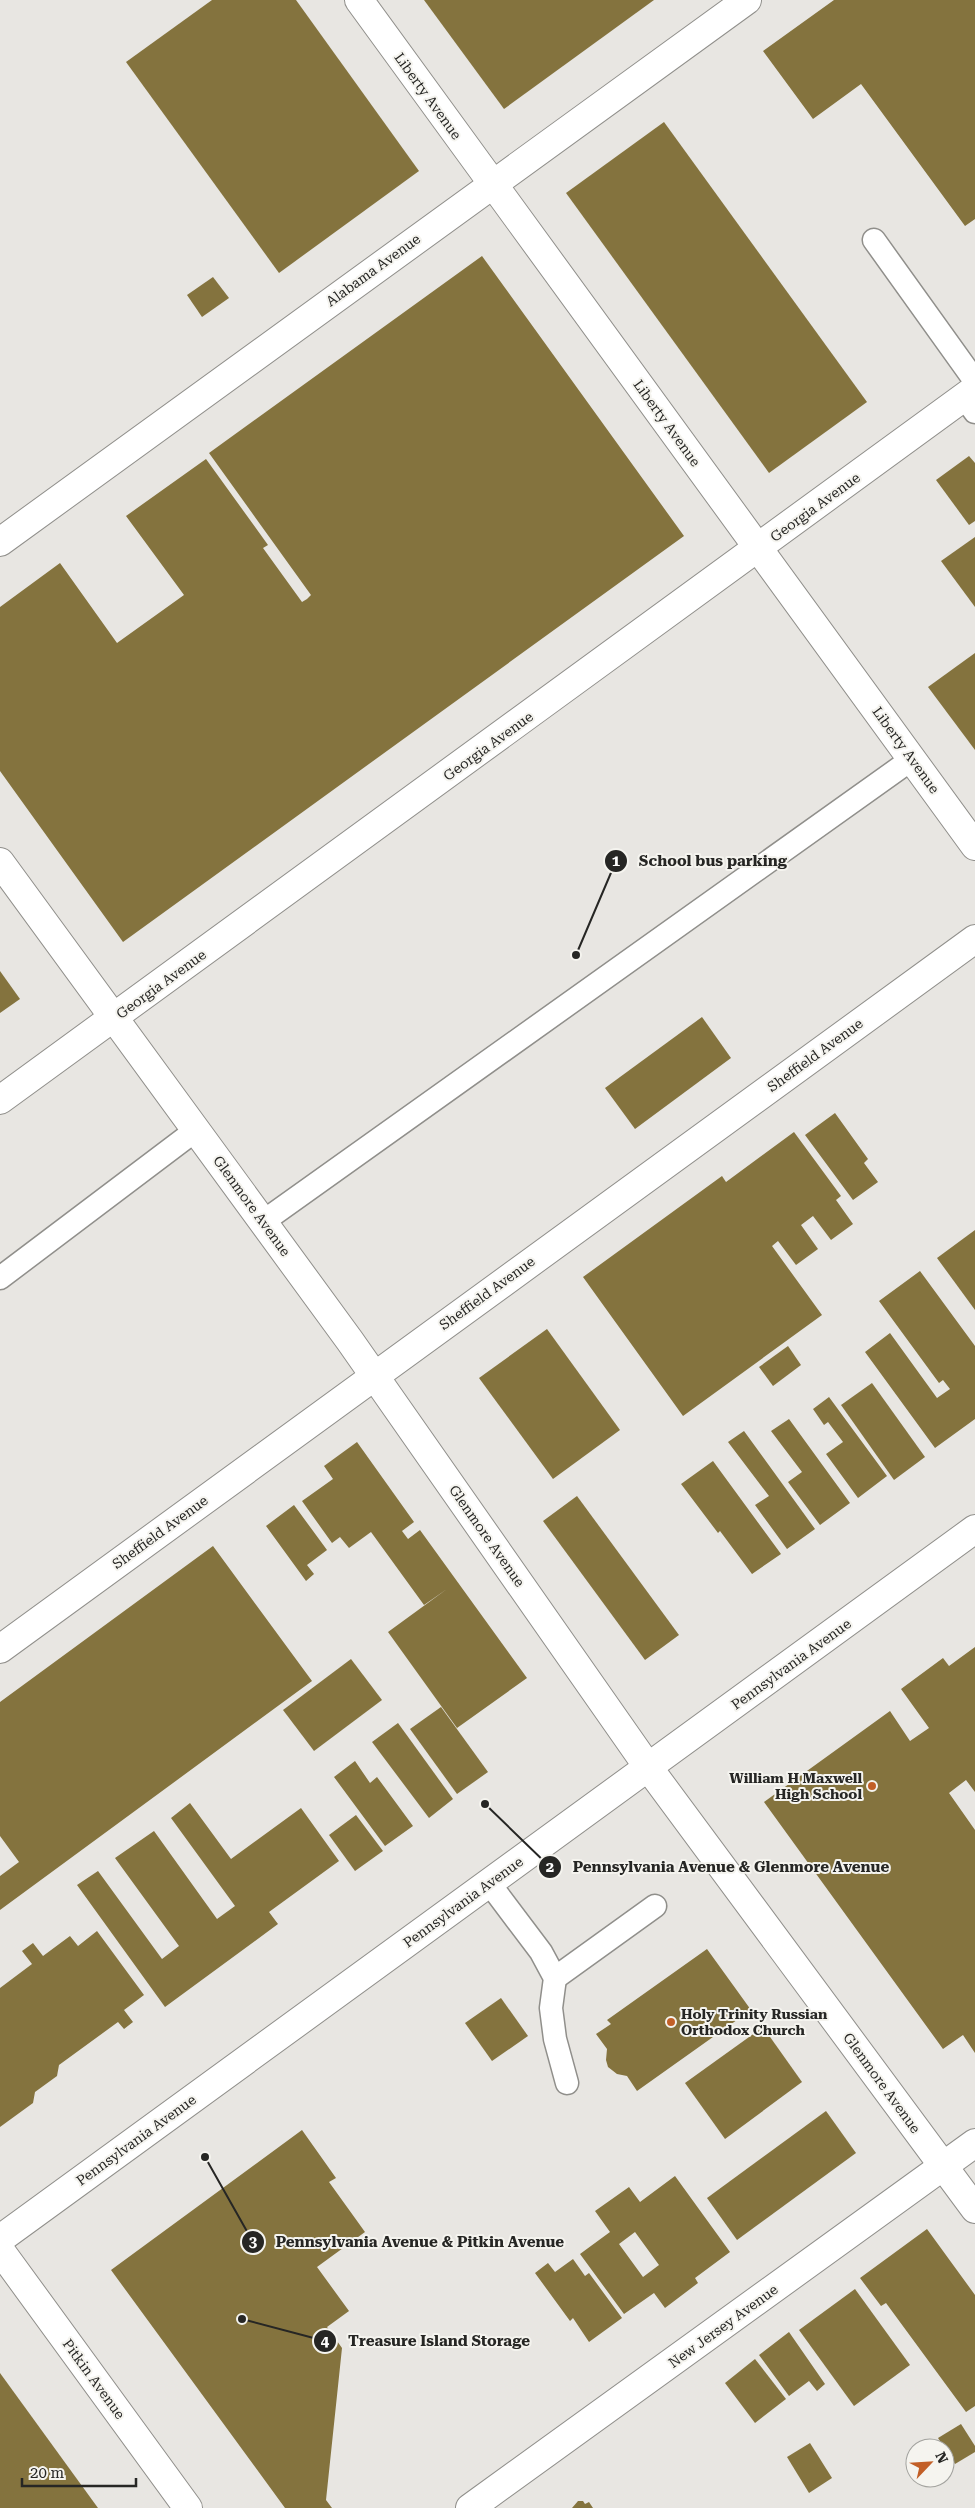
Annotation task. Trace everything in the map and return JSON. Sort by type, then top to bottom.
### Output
[{"type":"street","name":"Liberty Avenue","points":[[359,0],[975,846]]},
{"type":"street","name":"Alabama Avenue","points":[[0,542],[747,0]]},
{"type":"street","name":"Georgia Avenue","points":[[0,1100],[972,395]]},
{"type":"street","name":"Glenmore Avenue","points":[[0,862],[264,1222],[648,1767],[975,2209]]},
{"type":"street","name":"Sheffield Avenue","points":[[0,1649],[975,938]]},
{"type":"street","name":"Pennsylvania Avenue","points":[[0,2239],[975,1529]]},
{"type":"street","name":"New Jersey Avenue","points":[[470,2508],[975,2143]]},
{"type":"street","name":"Pitkin Avenue","points":[[0,2250],[188,2508]]},
{"type":"lane","points":[[874,240],[972,395]]},
{"type":"lane","points":[[264,1222],[912,759]]},
{"type":"lane","points":[[0,1278],[196,1130]]},
{"type":"lane","points":[[489,1883],[541,1952],[555,1978],[551,2008],[555,2039],[567,2083]]},
{"type":"lane","points":[[555,1978],[655,1906]]},
{"type":"building","points":[[212,0],[296,0],[419,171],[279,273],[126,62]]},
{"type":"building","points":[[424,0],[654,0],[504,109]]},
{"type":"building","points":[[834,0],[975,0],[975,219],[965,226],[861,84],[813,119],[763,51]]},
{"type":"building","points":[[664,122],[867,402],[769,473],[566,193]]},
{"type":"building","points":[[482,256],[684,536],[123,942],[0,771],[0,607],[60,563],[117,643],[184,595],[126,516],[206,459],[268,545],[263,548],[302,602],[307,599],[311,595],[209,453]]},
{"type":"building","points":[[213,277],[229,298],[202,317],[187,295]]},
{"type":"building","points":[[969,456],[975,463],[975,521],[969,525],[936,480]]},
{"type":"building","points":[[975,537],[975,607],[941,561]]},
{"type":"building","points":[[975,653],[975,750],[928,687]]},
{"type":"building","points":[[0,971],[20,999],[0,1013]]},
{"type":"building","points":[[702,1017],[731,1058],[635,1129],[605,1088]]},
{"type":"building","points":[[835,1113],[868,1159],[864,1163],[878,1182],[853,1200],[805,1135]]},
{"type":"building","points":[[794,1132],[841,1196],[836,1200],[853,1224],[831,1240],[813,1216],[801,1225],[818,1249],[796,1265],[778,1241],[772,1246],[822,1315],[683,1416],[583,1277],[722,1176],[726,1182]]},
{"type":"building","points":[[975,1230],[975,1310],[937,1258]]},
{"type":"building","points":[[920,1271],[975,1346],[975,1419],[935,1448],[865,1352],[890,1333],[937,1398],[950,1389],[943,1380],[939,1383],[879,1301]]},
{"type":"building","points":[[547,1329],[620,1430],[553,1479],[479,1378]]},
{"type":"building","points":[[788,1346],[801,1365],[773,1386],[759,1367]]},
{"type":"building","points":[[872,1383],[925,1457],[894,1480],[841,1405]]},
{"type":"building","points":[[829,1397],[887,1476],[858,1498],[826,1454],[843,1442],[828,1422],[824,1425],[813,1409]]},
{"type":"building","points":[[789,1419],[850,1503],[820,1525],[788,1482],[802,1472],[771,1431]]},
{"type":"building","points":[[744,1431],[815,1529],[787,1549],[755,1505],[769,1496],[728,1442]]},
{"type":"building","points":[[357,1442],[414,1522],[402,1531],[408,1539],[420,1530],[527,1678],[457,1728],[388,1632],[447,1589],[424,1605],[371,1532],[349,1548],[340,1537],[332,1543],[302,1501],[333,1479],[324,1466]]},
{"type":"building","points":[[713,1461],[781,1554],[752,1574],[720,1531],[718,1533],[681,1484]]},
{"type":"building","points":[[577,1496],[679,1635],[645,1660],[543,1521]]},
{"type":"building","points":[[294,1505],[327,1550],[307,1565],[314,1574],[306,1581],[266,1526]]},
{"type":"building","points":[[213,1546],[312,1681],[0,1910],[0,1876],[19,1862],[0,1836],[0,1702]]},
{"type":"building","name":"William H Maxwell High School","points":[[975,1647],[975,1792],[966,1780],[949,1793],[975,1830],[975,2053],[963,2035],[943,2049],[764,1802],[890,1711],[910,1741],[929,1728],[901,1689],[943,1658],[949,1666]]},
{"type":"building","points":[[351,1659],[382,1700],[314,1751],[283,1710]]},
{"type":"building","points":[[441,1707],[488,1772],[457,1794],[410,1729]]},
{"type":"building","points":[[398,1723],[453,1799],[429,1818],[372,1742]]},
{"type":"building","points":[[355,1761],[370,1783],[377,1777],[413,1826],[385,1846],[334,1777]]},
{"type":"building","points":[[190,1803],[231,1859],[301,1808],[339,1861],[269,1912],[278,1924],[165,2007],[77,1885],[98,1871],[162,1959],[179,1946],[115,1858],[154,1831],[217,1919],[235,1906],[171,1818]]},
{"type":"building","points":[[356,1815],[383,1851],[355,1871],[329,1835]]},
{"type":"building","points":[[97,1931],[144,1995],[124,2010],[133,2022],[124,2029],[118,2022],[59,2065],[57,2076],[35,2092],[33,2103],[0,2127],[0,1988],[32,1964],[22,1951],[33,1943],[43,1956],[70,1936],[78,1946]]},
{"type":"building","name":"Holy Trinity Russian Orthodox Church","points":[[707,1949],[751,2010],[637,2091],[627,2076],[617,2074],[608,2067],[606,2060],[607,2049],[596,2034],[611,2024],[607,2020]]},
{"type":"building","points":[[501,1998],[528,2036],[492,2061],[465,2023]]},
{"type":"building","points":[[763,2027],[802,2082],[725,2139],[685,2083]]},
{"type":"building","points":[[826,2111],[856,2153],[737,2240],[707,2198]]},
{"type":"building","points":[[302,2130],[336,2178],[329,2182],[365,2232],[317,2267],[349,2311],[327,2327],[342,2348],[326,2500],[332,2508],[285,2508],[111,2270]]},
{"type":"building","points":[[675,2176],[730,2252],[695,2278],[698,2283],[665,2308],[654,2293],[624,2314],[580,2254],[610,2232],[595,2211],[629,2187],[640,2202]],"holes":[[[635,2232],[659,2265],[643,2277],[619,2244]]]},
{"type":"building","points":[[927,2229],[975,2295],[975,2406],[966,2412],[886,2303],[881,2306],[860,2278]]},
{"type":"building","points":[[573,2259],[585,2276],[589,2273],[622,2318],[589,2342],[573,2318],[570,2321],[535,2273],[548,2263],[555,2272]]},
{"type":"building","points":[[855,2289],[910,2365],[854,2406],[799,2330]]},
{"type":"building","points":[[789,2332],[825,2384],[817,2391],[809,2381],[789,2396],[759,2355]]},
{"type":"building","points":[[755,2359],[786,2399],[755,2423],[725,2383]]},
{"type":"building","points":[[0,2373],[98,2508],[0,2508]]},
{"type":"building","points":[[961,2424],[975,2446],[975,2452],[955,2464],[955,2438],[938,2438]]},
{"type":"building","points":[[810,2443],[832,2478],[809,2493],[787,2457]]},
{"type":"building","points":[[578,2501],[583,2501],[585,2504],[589,2502],[593,2508],[572,2508]]},
{"type":"place","name":"School bus parking","points":[[576,955]]},
{"type":"place","name":"William H Maxwell High School","points":[[872,1786]]},
{"type":"place","name":"Pennsylvania Avenue & Glenmore Avenue","points":[[485,1804]]},
{"type":"place","name":"Holy Trinity Russian Orthodox Church","points":[[671,2022]]},
{"type":"place","name":"Pennsylvania Avenue & Pitkin Avenue","points":[[205,2157]]},
{"type":"place","name":"Treasure Island Storage","points":[[242,2319]]}]
